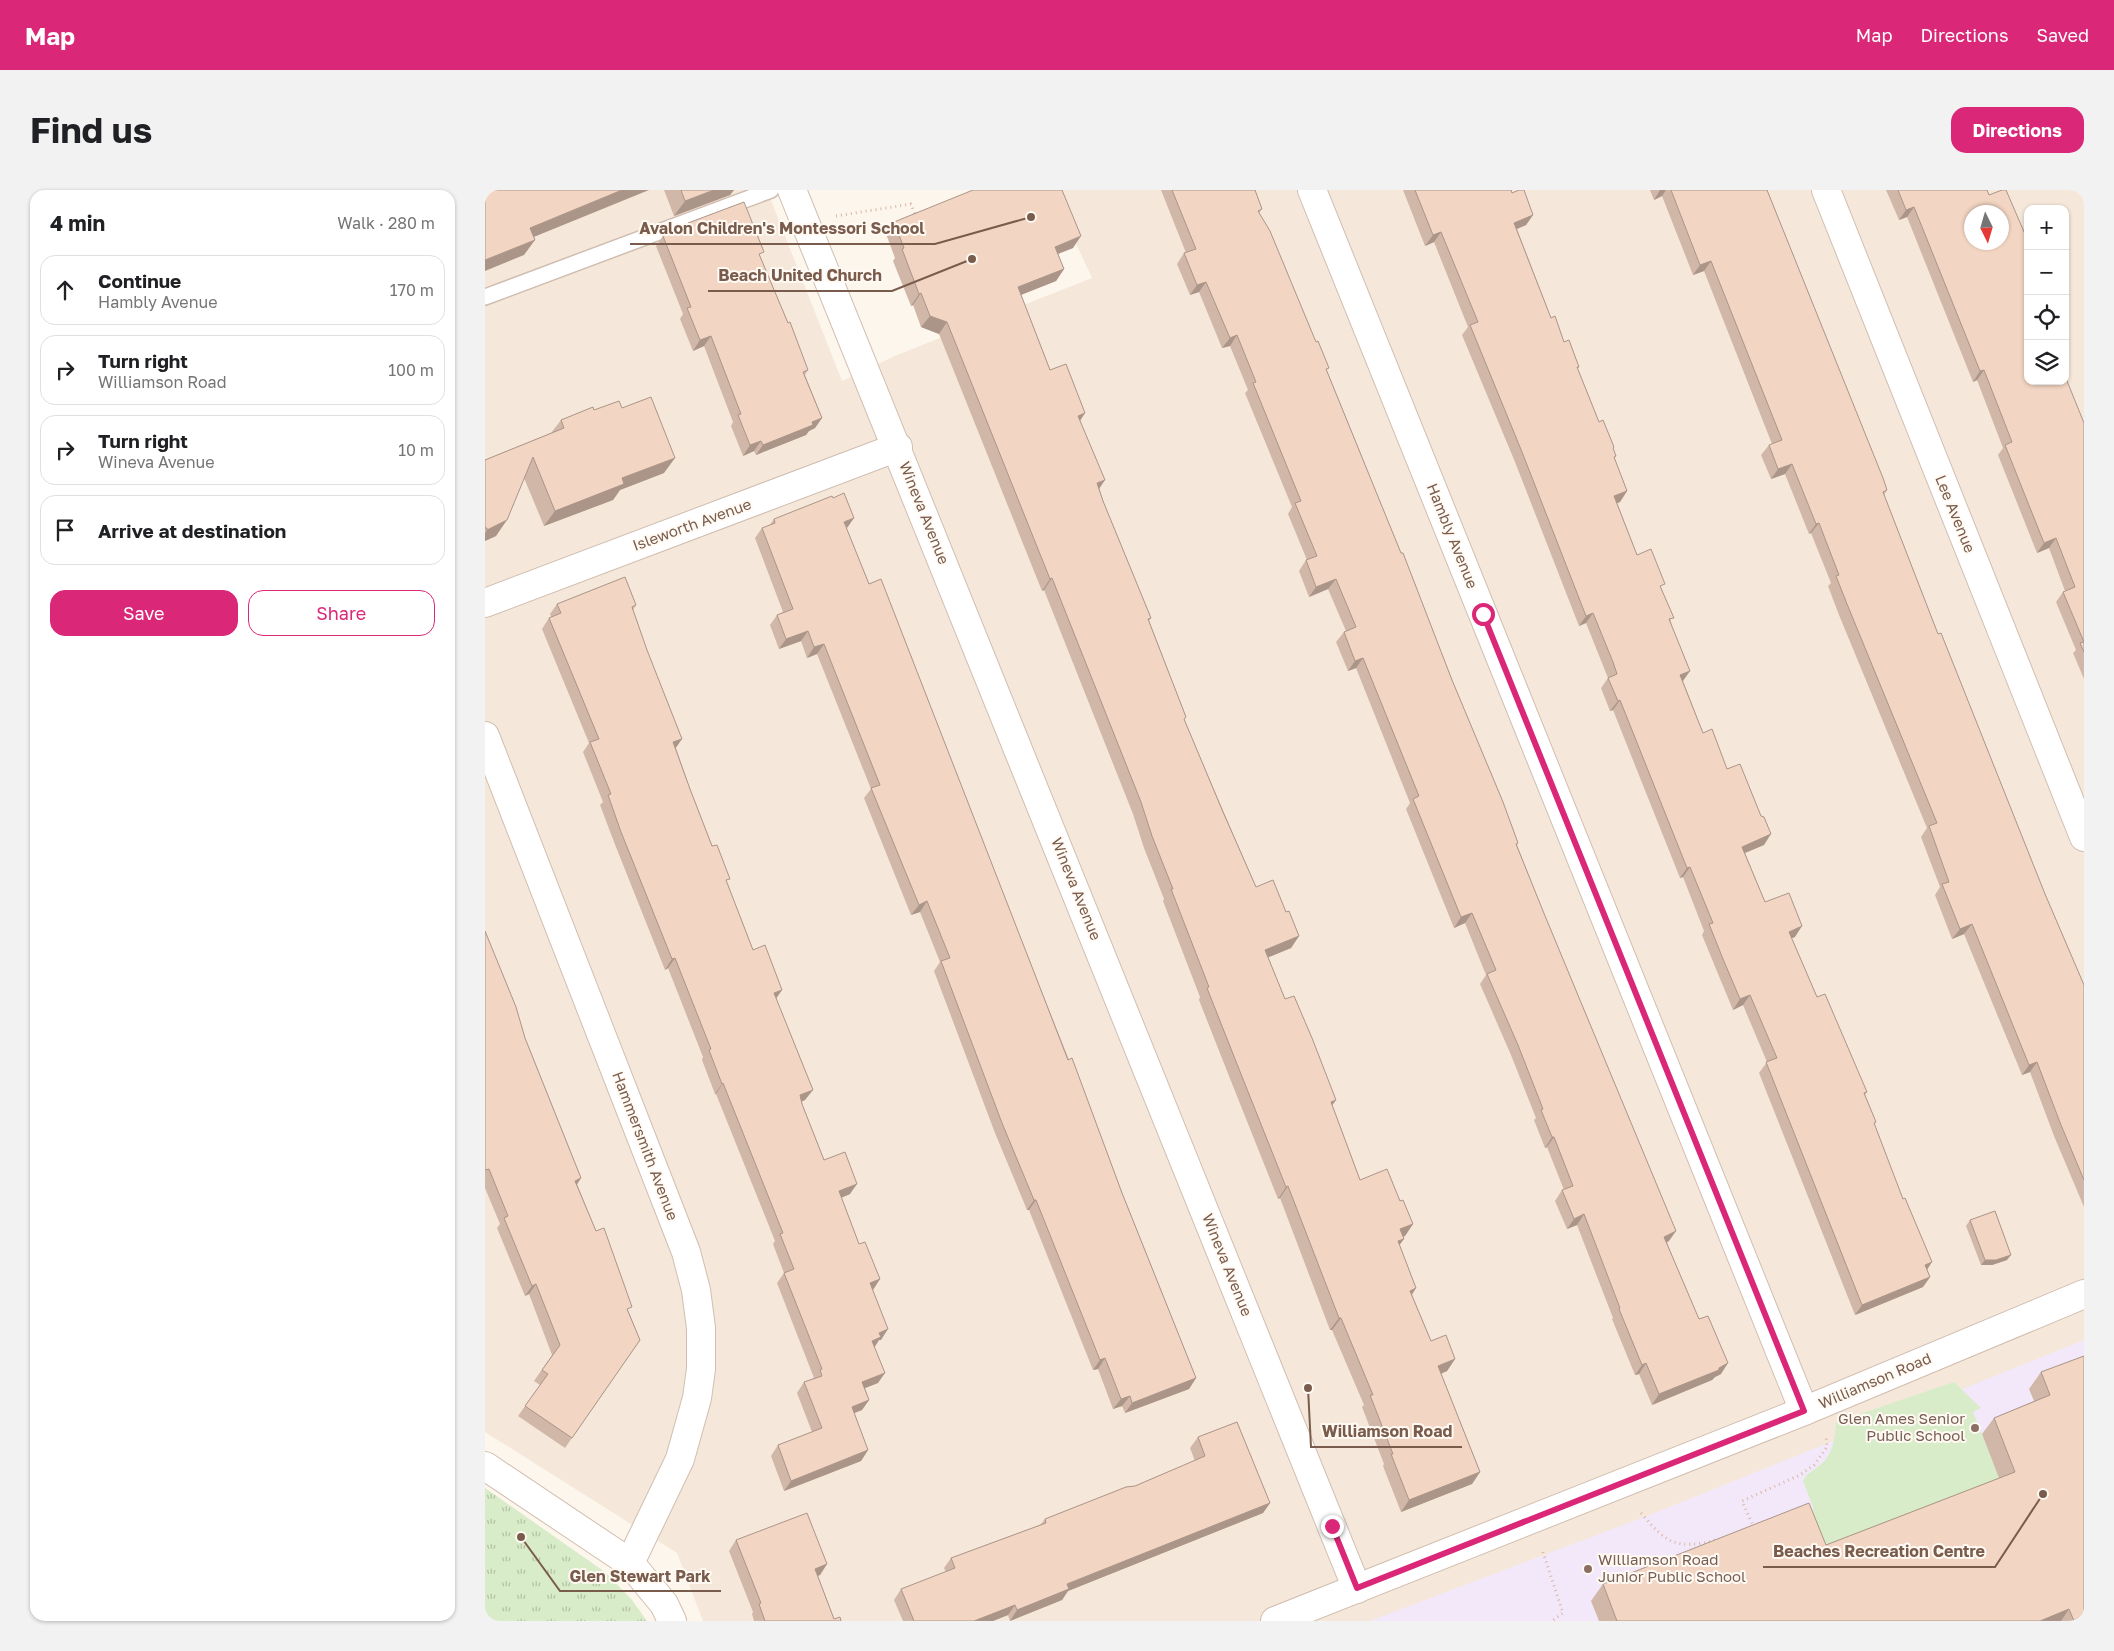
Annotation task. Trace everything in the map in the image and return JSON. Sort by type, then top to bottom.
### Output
[{"type":"street","name":"Wineva Avenue","points":[[792,190],[898,447],[1357,1588]]},
{"type":"street","name":"Hambly Avenue","points":[[1312,190],[1804,1411]]},
{"type":"street","name":"Lee Avenue","points":[[1826,190],[2084,837]]},
{"type":"street","name":"Isleworth Avenue","points":[[485,602],[898,447]]},
{"type":"street","name":"Hammersmith Avenue","points":[[485,736],[686,1252],[696,1290],[701,1328],[701,1369],[697,1398],[680,1459],[630,1563]]},
{"type":"street","name":"Williamson Road","points":[[1276,1621],[1804,1411],[2084,1294]]},
{"type":"street","points":[[485,1466],[630,1563],[664,1604],[672,1621]]},
{"type":"lane","points":[[485,297],[771,190]]},
{"type":"path","points":[[831,216],[911,204],[917,221]]},
{"type":"path","points":[[1746,1532],[1754,1530],[1743,1501],[1800,1475],[1814,1465],[1827,1447],[1826,1431]]},
{"type":"path","points":[[1641,1513],[1658,1534],[1674,1543],[1702,1544],[1720,1539]]},
{"type":"path","points":[[1543,1552],[1563,1613],[1552,1621]]},
{"type":"shaded area","points":[[485,190],[767,190],[842,381],[897,355],[1092,278],[1051,190],[2084,190],[2084,1621],[703,1621],[677,1553],[485,1432]]},
{"type":"shaded area","name":"Glen Ames Senior Public School","points":[[2084,1340],[2084,1621],[1370,1621],[1647,1516]]},
{"type":"green space","points":[[1954,1382],[1981,1408],[1973,1412],[2005,1492],[1815,1561],[1813,1507],[1803,1481],[1824,1461],[1831,1451],[1836,1422]]},
{"type":"green space","points":[[485,1488],[605,1572],[632,1600],[647,1621],[485,1621]]},
{"type":"building","points":[[485,190],[622,190],[530,228],[535,240],[485,260]]},
{"type":"building","points":[[681,190],[714,190],[685,201]]},
{"type":"building","points":[[973,190],[1062,190],[1081,236],[1055,247],[1064,269],[1018,287],[1050,370],[1066,364],[1085,413],[1078,416],[1105,480],[1097,483],[1103,501],[1151,618],[1148,619],[1186,717],[1184,719],[1223,812],[1256,887],[1273,880],[1286,912],[1289,911],[1299,936],[1265,950],[1285,999],[1294,996],[1312,1038],[1336,1100],[1331,1102],[1360,1180],[1387,1169],[1400,1201],[1403,1200],[1413,1224],[1400,1229],[1404,1239],[1398,1241],[1416,1288],[1410,1291],[1431,1341],[1446,1335],[1455,1359],[1438,1366],[1480,1472],[1409,1500],[1370,1395],[1373,1395],[1341,1318],[1339,1318],[1288,1186],[1286,1187],[1207,988],[1209,987],[1171,889],[1173,889],[1141,802],[1052,578],[1050,579],[947,322],[930,316],[921,293],[919,294],[902,249],[904,248],[894,222]]},
{"type":"building","points":[[1172,190],[1255,190],[1262,209],[1258,211],[1270,231],[1316,342],[1318,341],[1329,368],[1326,369],[1401,553],[1403,553],[1452,680],[1503,802],[1518,843],[1516,844],[1676,1231],[1664,1237],[1699,1319],[1708,1316],[1728,1363],[1719,1368],[1719,1370],[1659,1394],[1646,1363],[1642,1365],[1584,1214],[1574,1219],[1562,1190],[1573,1186],[1554,1137],[1552,1137],[1541,1110],[1543,1109],[1518,1045],[1487,974],[1496,970],[1472,913],[1461,917],[1413,799],[1419,796],[1363,658],[1355,661],[1344,632],[1356,627],[1336,579],[1316,587],[1306,560],[1317,556],[1295,503],[1301,501],[1253,383],[1256,382],[1237,335],[1230,338],[1206,282],[1197,285],[1184,253],[1196,249]]},
{"type":"building","points":[[1415,190],[1511,190],[1512,193],[1524,190],[1533,215],[1514,223],[1551,318],[1555,316],[1564,342],[1569,340],[1579,367],[1577,367],[1599,422],[1603,420],[1614,447],[1616,456],[1614,457],[1627,491],[1614,496],[1637,555],[1651,549],[1665,584],[1660,586],[1674,618],[1669,619],[1690,671],[1680,675],[1703,733],[1712,729],[1727,769],[1740,764],[1761,816],[1764,817],[1771,834],[1742,847],[1765,902],[1789,893],[1802,926],[1789,932],[1817,997],[1825,994],[1867,1092],[1864,1093],[1876,1122],[1874,1123],[1903,1199],[1905,1198],[1932,1262],[1925,1265],[1930,1277],[1862,1305],[1766,1062],[1777,1058],[1750,995],[1740,999],[1723,959],[1709,924],[1713,923],[1690,867],[1687,868],[1620,700],[1618,701],[1608,678],[1617,674],[1613,662],[1593,613],[1586,616],[1470,325],[1478,322],[1441,232],[1433,235]]},
{"type":"building","points":[[1671,190],[1767,190],[1883,478],[1887,490],[1883,492],[1938,634],[1941,633],[2045,894],[2084,985],[2084,1180],[2037,1062],[2029,1065],[1972,924],[1960,929],[1942,884],[1949,882],[1929,826],[1937,823],[1847,604],[1836,576],[1839,575],[1819,523],[1816,524],[1792,464],[1778,469],[1769,445],[1782,440],[1711,261],[1700,265]]},
{"type":"building","points":[[1898,190],[1987,190],[1989,195],[2006,190],[2024,232],[2024,385],[2069,385],[2084,423],[2084,642],[2063,592],[2075,587],[2056,538],[2044,543],[2005,445],[2012,442],[1984,370],[1980,371],[1914,207],[1906,210]]},
{"type":"building","points":[[744,202],[764,252],[759,254],[788,323],[790,322],[808,370],[803,372],[822,418],[812,422],[813,425],[763,445],[761,441],[750,445],[738,415],[741,414],[711,336],[700,340],[687,308],[691,307],[663,236],[689,225],[688,223]]},
{"type":"building","points":[[651,397],[675,458],[622,478],[624,484],[555,511],[533,457],[507,520],[487,530],[485,528],[485,460],[564,428],[561,420],[593,407],[594,410],[619,401],[622,408]]},
{"type":"building","points":[[844,493],[854,518],[844,522],[869,584],[881,579],[1068,1060],[1072,1058],[1122,1193],[1196,1378],[1132,1403],[1130,1396],[1121,1399],[1105,1358],[1100,1360],[1036,1200],[1034,1200],[1002,1123],[941,961],[950,958],[927,901],[919,905],[871,788],[880,785],[824,644],[814,647],[808,631],[786,639],[777,615],[793,609],[762,528],[775,523],[774,519]]},
{"type":"building","points":[[625,577],[636,605],[632,607],[647,650],[682,739],[673,742],[690,789],[712,846],[717,845],[730,879],[726,880],[753,950],[765,945],[782,990],[774,993],[813,1090],[800,1095],[802,1104],[824,1160],[845,1152],[857,1184],[839,1191],[859,1244],[865,1242],[880,1279],[870,1283],[888,1329],[879,1333],[881,1337],[872,1341],[885,1373],[862,1382],[869,1400],[852,1407],[868,1450],[791,1481],[778,1445],[822,1428],[804,1382],[822,1376],[820,1370],[822,1369],[784,1273],[794,1269],[780,1234],[783,1233],[722,1084],[709,1050],[711,1049],[675,958],[672,959],[621,832],[608,795],[611,794],[590,742],[599,739],[549,618],[561,613],[557,604]]},
{"type":"building","points":[[2084,642],[2084,652],[2080,643]]},
{"type":"building","points":[[485,931],[581,1178],[575,1181],[596,1231],[604,1228],[632,1307],[627,1309],[640,1340],[572,1438],[525,1406],[548,1374],[542,1370],[560,1345],[536,1284],[532,1286],[504,1218],[508,1216],[489,1169],[485,1170]]},
{"type":"building","points":[[1995,1211],[2011,1255],[1996,1260],[1985,1260],[1970,1220]]},
{"type":"building","name":"Glen Ames Senior Public School","points":[[2084,1356],[2084,1621],[2074,1621],[2069,1609],[2040,1621],[1617,1621],[1603,1584],[1809,1503],[1826,1545],[2015,1472],[1994,1418],[2050,1395],[2041,1372]]},
{"type":"building","points":[[1237,1422],[1270,1503],[1067,1584],[1069,1589],[1017,1610],[1015,1605],[974,1621],[914,1621],[901,1589],[955,1568],[951,1558],[1046,1523],[1045,1519],[1126,1487],[1135,1486],[1205,1456],[1198,1437]]},
{"type":"building","points":[[807,1513],[827,1564],[815,1569],[834,1619],[840,1617],[841,1621],[765,1621],[759,1604],[761,1603],[736,1540]]},
{"type":"place","name":"Avalon Children's Montessori School","points":[[1031,217]]},
{"type":"place","name":"Beach United Church","points":[[972,259]]},
{"type":"place","name":"Williamson Road","points":[[1308,1388]]},
{"type":"place","name":"Glen Ames Senior Public School","points":[[1975,1428]]},
{"type":"place","name":"Beaches Recreation Centre","points":[[2043,1494]]},
{"type":"place","name":"Glen Stewart Park","points":[[521,1537]]},
{"type":"place","name":"Williamson Road Junior Public School","points":[[1588,1569]]},
{"type":"route","points":[[1332,1526],[1357,1588],[1804,1411],[1483,614]]}]
